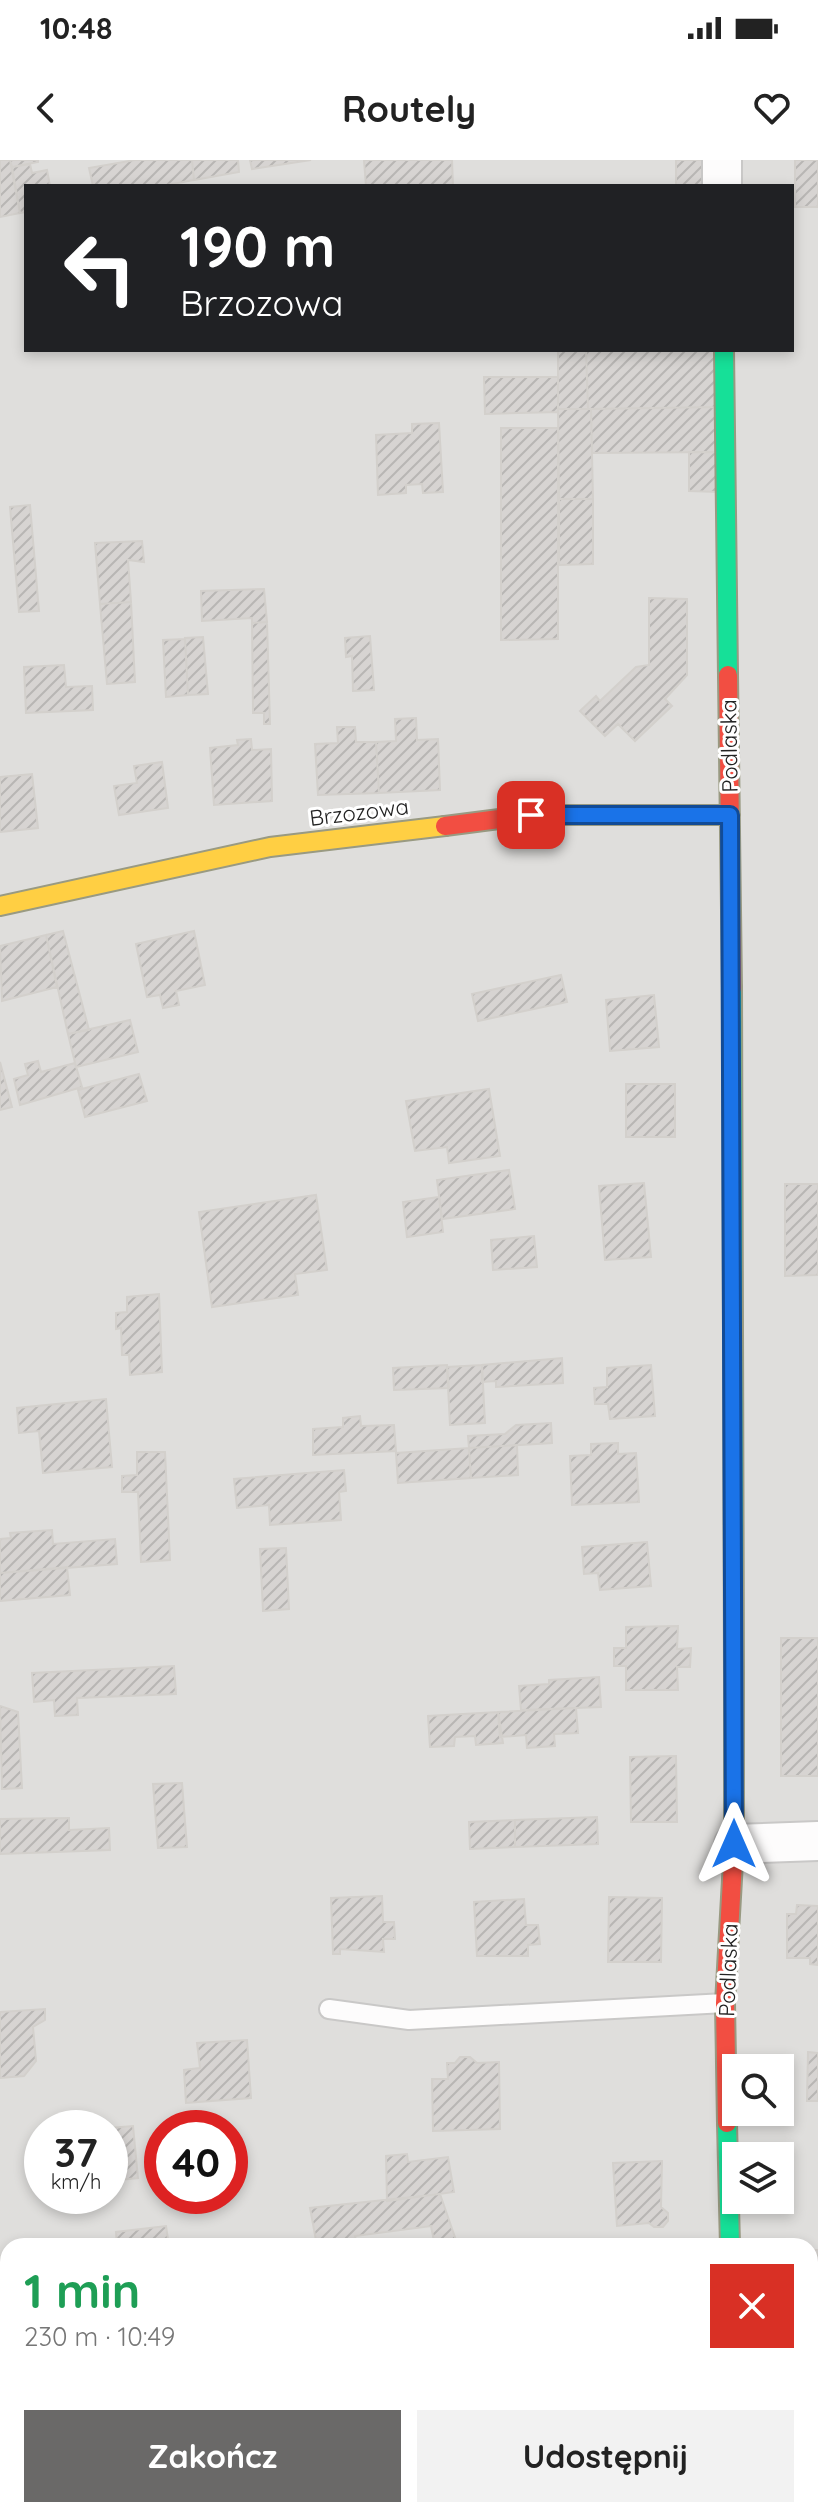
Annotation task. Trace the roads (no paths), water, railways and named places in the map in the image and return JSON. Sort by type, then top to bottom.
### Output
[{"type":"street","points":[[722,160],[722,184]]},
{"type":"street","name":"Podlaska","points":[[724,352],[730,815],[734,1844],[725,2003],[730,2238]]},
{"type":"street","name":"Brzozowa","points":[[0,906],[270,847],[531,815],[730,815]]},
{"type":"street","points":[[734,1844],[818,1841]]},
{"type":"lane","points":[[329,2009],[409,2020],[725,2003]]}]
